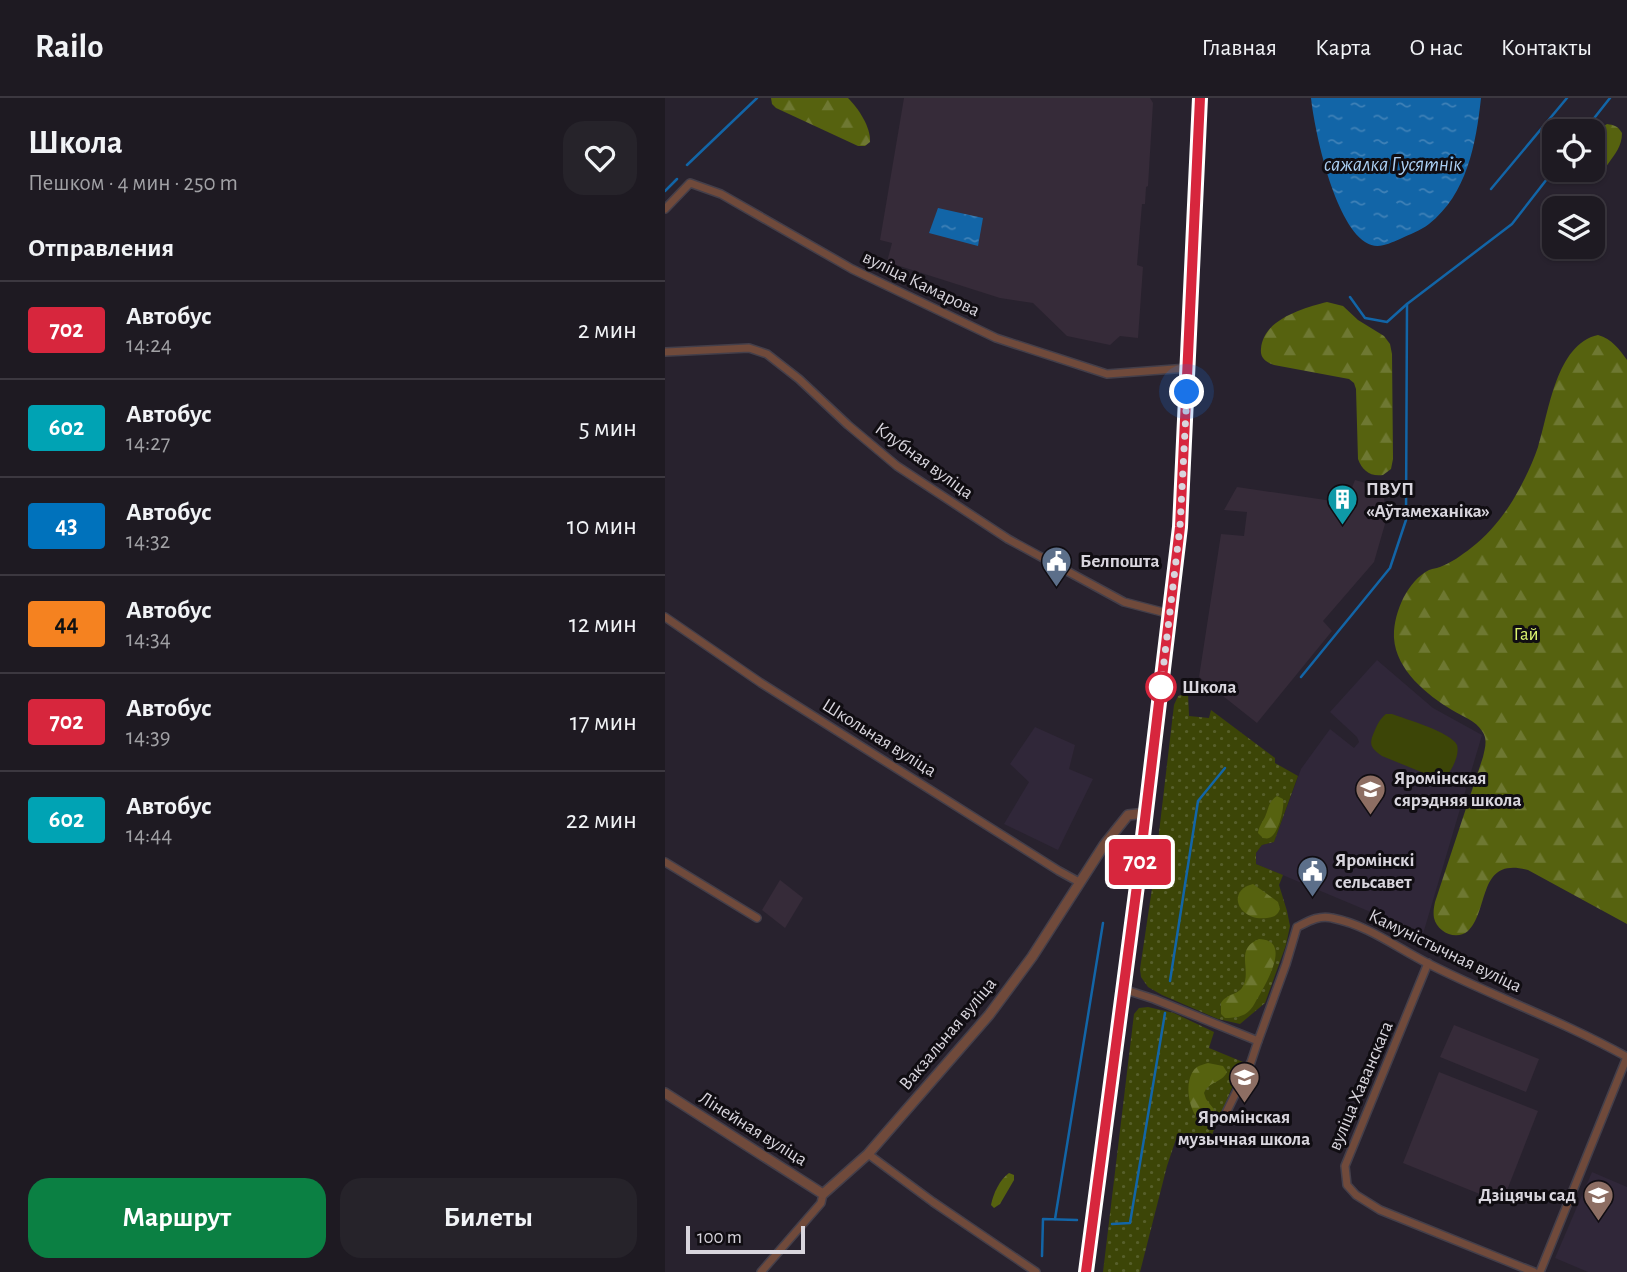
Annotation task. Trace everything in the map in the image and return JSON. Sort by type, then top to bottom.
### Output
[{"type":"main road","points":[[1087,1272],[1180,527],[1200,98]]},
{"type":"street","name":"вуліца Камарова","points":[[665,209],[690,183],[721,194],[852,269],[996,338],[1107,374],[1188,368]]},
{"type":"street","name":"Клубная вуліца","points":[[665,352],[749,348],[767,354],[897,466],[1008,539],[1124,602],[1170,614]]},
{"type":"street","name":"Школьная вуліца","points":[[665,617],[773,690],[1079,882]]},
{"type":"street","name":"Вакзальная вуліца","points":[[761,1272],[821,1203],[823,1194],[868,1154],[997,1005],[1033,957],[1112,833],[1128,815],[1146,813]]},
{"type":"street","points":[[665,862],[757,918]]},
{"type":"street","name":"Камуністычная вуліца","points":[[1222,1121],[1251,1062],[1297,927],[1314,918],[1329,917],[1356,925],[1428,964],[1592,1037],[1627,1057]]},
{"type":"street","name":"вуліца Хаванскага","points":[[1428,964],[1345,1166],[1347,1185],[1356,1195],[1380,1210],[1534,1272]]},
{"type":"street","points":[[1123,989],[1258,1041]]},
{"type":"street","points":[[1540,1272],[1627,1057]]},
{"type":"street","name":"Лінейная вуліца","points":[[665,1093],[823,1194]]},
{"type":"street","points":[[868,1154],[1036,1272]]},
{"type":"shaded area","points":[[904,98],[1150,98],[1153,103],[1148,186],[1145,204],[1142,204],[1137,265],[1143,267],[1138,338],[1120,336],[1110,345],[1067,336],[1033,303],[1000,298],[887,262],[892,243],[880,240]]},
{"type":"shaded area","points":[[1355,480],[1384,488],[1385,524],[1374,562],[1323,621],[1332,631],[1257,723],[1199,677],[1221,534],[1244,536],[1247,512],[1224,510],[1237,487],[1346,503]]},
{"type":"shaded area","name":"Яромінская сярэдняя школа","points":[[1377,660],[1433,708],[1482,735],[1423,934],[1256,864],[1256,853],[1262,845],[1274,842],[1301,769],[1330,729],[1354,748],[1359,742],[1330,712]]},
{"type":"shaded area","points":[[1035,727],[1075,745],[1069,769],[1093,779],[1058,850],[1004,824],[1029,782],[1010,764]]},
{"type":"shaded area","points":[[780,880],[803,898],[785,928],[762,910]]},
{"type":"shaded area","points":[[1454,1025],[1539,1059],[1526,1092],[1440,1057]]},
{"type":"shaded area","points":[[1439,1072],[1538,1111],[1502,1203],[1403,1163]]},
{"type":"shaded area","name":"Дзіцячы сад","points":[[1592,1172],[1627,1187],[1627,1272],[1588,1272],[1555,1258]]},
{"type":"green space","points":[[771,98],[848,98],[863,118],[870,142],[865,146],[858,146],[776,108]]},
{"type":"green space","points":[[1605,125],[1616,126],[1622,133],[1622,138],[1605,167]]},
{"type":"green space","points":[[1327,302],[1343,306],[1358,320],[1384,336],[1390,344],[1393,459],[1391,469],[1383,475],[1367,472],[1358,459],[1354,383],[1349,379],[1274,365],[1261,355],[1263,339],[1277,323],[1286,316]]},
{"type":"green space","name":"Гай","points":[[1598,335],[1618,348],[1627,360],[1627,924],[1528,870],[1512,868],[1500,871],[1492,878],[1475,922],[1468,931],[1458,935],[1448,934],[1436,923],[1434,906],[1483,757],[1485,737],[1476,724],[1433,697],[1407,671],[1396,650],[1396,619],[1408,590],[1421,575],[1468,551],[1489,532],[1504,513],[1533,460],[1563,365],[1572,351],[1584,341]]},
{"type":"green space","points":[[1188,693],[1189,716],[1209,718],[1211,710],[1275,758],[1275,763],[1298,776],[1274,842],[1262,845],[1256,853],[1256,864],[1283,875],[1279,885],[1290,926],[1286,945],[1265,1003],[1240,1024],[1218,1019],[1162,995],[1148,987],[1141,977],[1174,705],[1178,696]]},
{"type":"green space","points":[[1386,714],[1427,726],[1453,740],[1457,745],[1457,753],[1448,773],[1436,778],[1382,756],[1375,750],[1371,744],[1372,738],[1378,723]]},
{"type":"green space","points":[[1277,796],[1283,799],[1280,821],[1272,836],[1263,838],[1258,833],[1259,828],[1270,803]]},
{"type":"green space","points":[[1253,884],[1278,902],[1280,909],[1275,916],[1257,918],[1243,911],[1239,905],[1239,893]]},
{"type":"green space","points":[[1259,939],[1269,941],[1274,946],[1276,954],[1271,972],[1248,1012],[1242,1016],[1225,1018],[1221,1014],[1221,1003],[1243,986],[1247,948]]},
{"type":"green space","points":[[1148,1007],[1174,1013],[1214,1032],[1209,1048],[1243,1062],[1208,1144],[1178,1133],[1140,1272],[1103,1272],[1134,1014],[1139,1008]]},
{"type":"green space","points":[[1208,1063],[1223,1066],[1227,1072],[1204,1093],[1216,1112],[1208,1126],[1201,1123],[1196,1116],[1188,1090],[1192,1073],[1197,1067]]},
{"type":"green space","points":[[1009,1173],[1014,1175],[1014,1180],[1000,1204],[994,1208],[991,1205],[995,1192]]},
{"type":"water","name":"сажалка Гусятнік","points":[[1311,98],[1481,98],[1467,167],[1461,183],[1442,212],[1422,229],[1391,243],[1378,246],[1365,242],[1344,216],[1335,196],[1322,153]]},
{"type":"water","points":[[938,208],[983,218],[978,246],[929,233]]},
{"type":"waterway","points":[[687,165],[757,98]]},
{"type":"waterway","points":[[1491,189],[1567,98]]},
{"type":"waterway","points":[[1593,119],[1610,98]]},
{"type":"waterway","points":[[665,191],[677,179]]},
{"type":"waterway","points":[[1350,297],[1365,318],[1387,322],[1512,224],[1545,182]]},
{"type":"waterway","points":[[1301,677],[1390,568],[1406,520],[1407,304]]},
{"type":"waterway","points":[[1170,981],[1198,801],[1225,768]]},
{"type":"waterway","points":[[1055,1219],[1103,923]]},
{"type":"waterway","points":[[1112,1224],[1130,1223],[1165,1013]]},
{"type":"waterway","points":[[1042,1256],[1043,1219],[1077,1220]]},
{"type":"bus line","name":"702","points":[[1086,1272],[1138,878],[1180,527],[1200,98]]},
{"type":"place","name":"ПВУП «Аўтамеханіка»","points":[[1343,527]]},
{"type":"place","name":"Белпошта","points":[[1057,588]]},
{"type":"place","name":"Школа","points":[[1161,687]]},
{"type":"place","name":"Яромінская сярэдняя школа","points":[[1371,816]]},
{"type":"place","name":"Яромінскі сельсавет","points":[[1312,898]]},
{"type":"place","name":"Яромінская музычная школа","points":[[1244,1105]]},
{"type":"place","name":"Дзіцячы сад","points":[[1599,1222]]},
{"type":"route","points":[[1161,687],[1180,527],[1187,392]]}]
